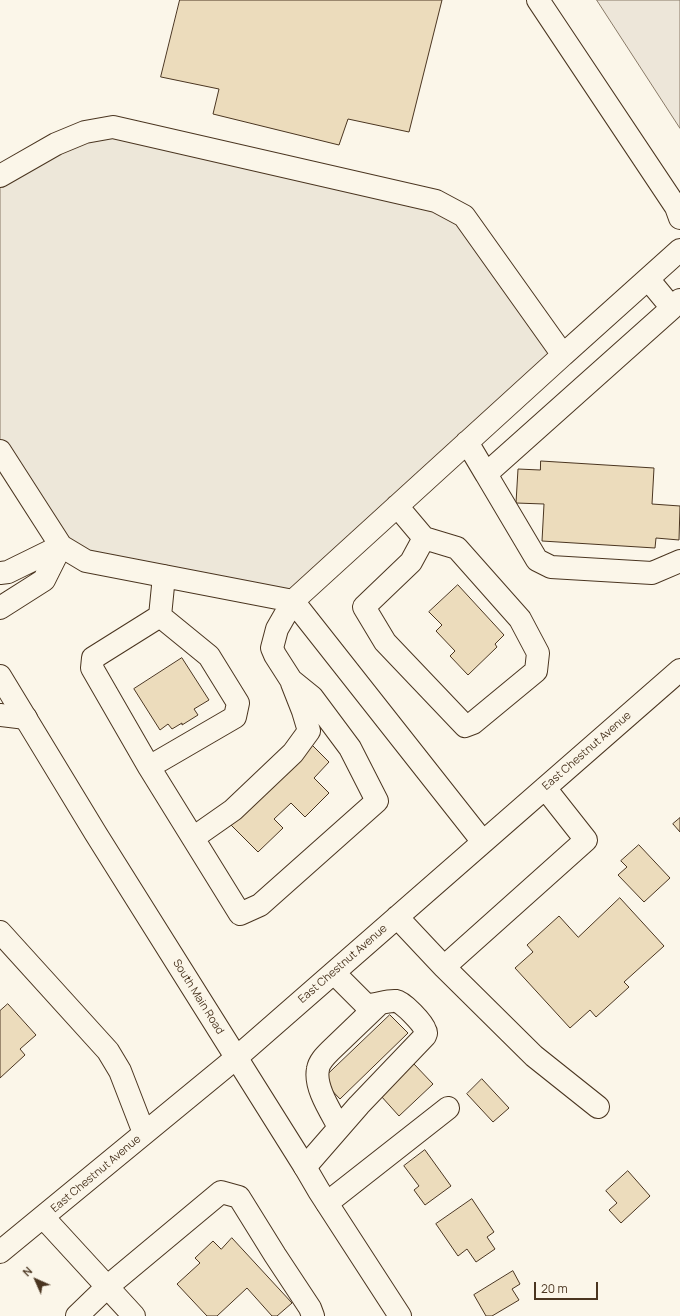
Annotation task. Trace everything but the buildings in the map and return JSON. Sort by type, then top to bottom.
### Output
[{"type":"street","points":[[538,0],[676,207],[680,218]]},
{"type":"street","points":[[0,176],[56,144],[85,132],[113,126],[436,201],[464,216],[562,354]]},
{"type":"street","points":[[193,838],[233,810],[293,753],[309,731],[291,680],[278,662],[272,648],[277,628],[293,601],[562,354],[680,250]]},
{"type":"street","points":[[486,474],[676,304],[648,279]]},
{"type":"street","points":[[467,442],[537,560],[552,568],[652,573],[680,561]]},
{"type":"street","points":[[0,451],[61,546],[86,561],[293,601],[483,842]]},
{"type":"street","points":[[397,506],[424,538],[457,548],[520,619],[538,653],[536,671],[473,723],[465,726],[385,642],[364,607],[411,562],[424,538]]},
{"type":"street","points":[[0,573],[8,572],[61,546]]},
{"type":"street","points":[[0,608],[44,580],[61,546]]},
{"type":"street","points":[[160,616],[164,576]]},
{"type":"street","points":[[160,616],[93,658],[92,668],[149,767],[240,914],[260,904],[377,802],[350,748],[312,697],[291,680]]},
{"type":"street","points":[[149,767],[235,717],[238,703],[209,656],[160,616]]},
{"type":"street","name":"East Chestnut Avenue","points":[[0,1252],[236,1058],[680,670]]},
{"type":"street","name":"South Main Road","points":[[0,676],[96,834],[400,1316]]},
{"type":"street","points":[[0,715],[26,718]]},
{"type":"street","points":[[444,967],[586,840],[545,788]]},
{"type":"street","points":[[397,917],[444,967],[534,1056],[598,1107]]},
{"type":"street","points":[[0,932],[108,1051],[120,1071],[144,1133]]},
{"type":"street","points":[[305,1167],[359,1105],[425,1036],[426,1032],[425,1028],[418,1020],[398,1001],[368,1005],[364,1003],[334,973]]},
{"type":"street","points":[[339,1127],[321,1092],[318,1069],[324,1057],[330,1050],[379,1004]]},
{"type":"street","points":[[327,1202],[448,1108]]},
{"type":"street","points":[[77,1316],[107,1287],[221,1192],[239,1197],[314,1316]]},
{"type":"street","points":[[43,1217],[134,1316]]},
{"type":"shaded area","points":[[597,0],[680,0],[680,128]]},
{"type":"shaded area","points":[[85,132],[464,216],[563,355],[293,601],[86,561],[0,451],[0,176]]}]
